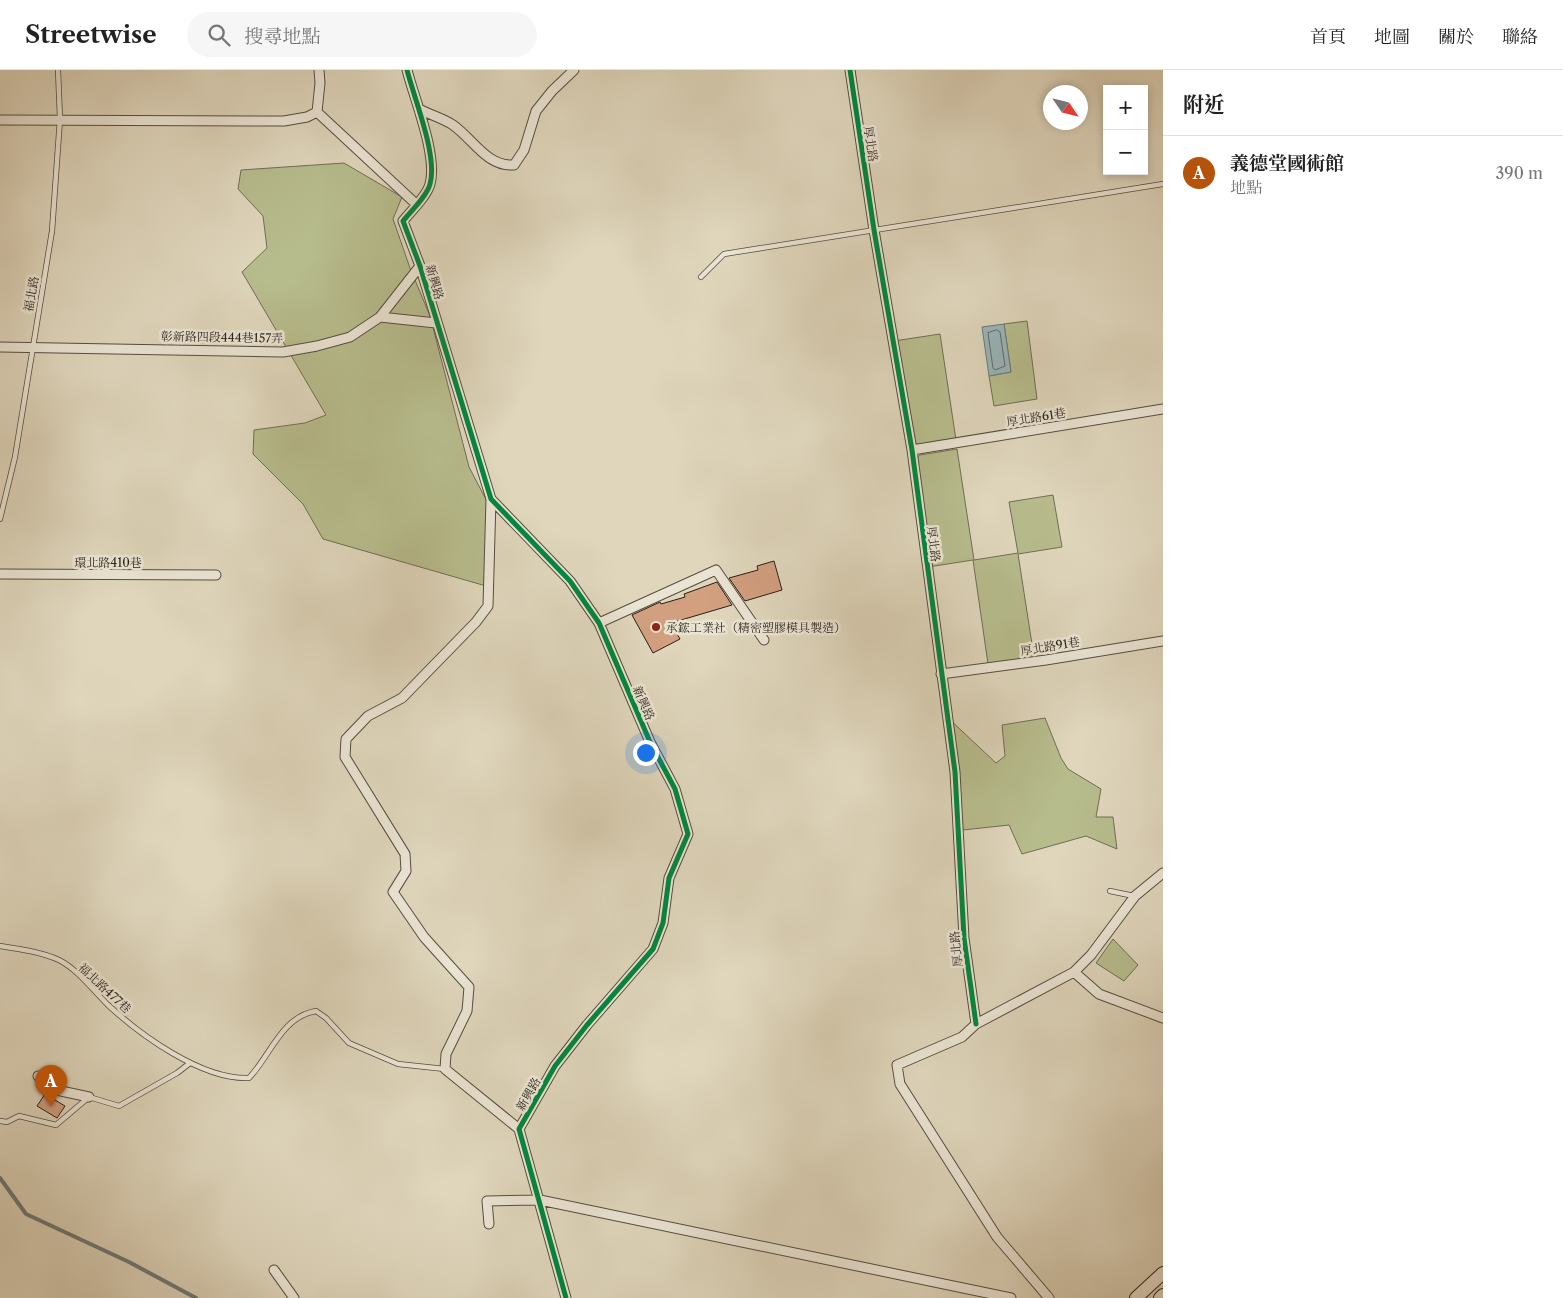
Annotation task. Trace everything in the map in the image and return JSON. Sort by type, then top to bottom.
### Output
[{"type":"street","points":[[317,112],[320,83],[319,70]]},
{"type":"street","points":[[317,112],[416,204],[430,186],[432,172],[421,110],[407,70]]},
{"type":"street","points":[[421,110],[452,125],[489,158],[506,165],[514,165],[524,150],[536,112],[552,91],[574,70]]},
{"type":"street","name":"厚北路","points":[[850,70],[874,230],[912,450],[955,772],[964,938],[976,1024]]},
{"type":"street","points":[[0,120],[284,121],[307,117],[317,112]]},
{"type":"street","name":"新興路","points":[[416,204],[403,221],[420,266],[491,499],[570,581],[599,623],[650,742],[675,789],[688,834],[669,878],[663,923],[653,949],[587,1025],[555,1066],[519,1129],[566,1298]]},
{"type":"street","name":"彰新路四段444巷157弄","points":[[0,347],[283,352],[317,346],[350,336],[380,317],[420,266]]},
{"type":"street","points":[[380,317],[436,323]]},
{"type":"street","name":"厚北路61巷","points":[[912,450],[1163,409]]},
{"type":"street","points":[[491,499],[488,606],[476,622],[402,698],[368,716],[346,739],[345,757],[405,854],[406,871],[393,892],[424,937],[469,988],[467,1011],[446,1054],[445,1069],[519,1129]]},
{"type":"street","points":[[599,623],[716,570],[764,640]]},
{"type":"street","name":"環北路410巷","points":[[0,574],[216,575]]},
{"type":"street","name":"厚北路91巷","points":[[941,674],[1046,660],[1163,641]]},
{"type":"street","points":[[1049,1298],[997,1237],[900,1084],[897,1065],[962,1037],[976,1024],[1074,972],[1091,955],[1135,896],[1163,873]]},
{"type":"street","points":[[1074,972],[1099,994],[1163,1018]]},
{"type":"street","points":[[38,1076],[47,1088],[89,1097]]},
{"type":"street","points":[[489,1224],[487,1201],[540,1200],[1011,1298]]},
{"type":"street","points":[[274,1270],[294,1298]]},
{"type":"street","points":[[1136,1298],[1163,1273]]},
{"type":"street","points":[[1160,1298],[1163,1295]]},
{"type":"lane","name":"福北路","points":[[0,519],[15,457],[52,231],[60,119],[58,70]]},
{"type":"lane","points":[[701,277],[724,254],[1163,184]]},
{"type":"lane","points":[[1110,892],[1135,896]]},
{"type":"lane","name":"福北路477巷","points":[[0,946],[25,950],[60,961],[127,1023],[190,1063],[216,1075],[234,1079],[249,1078],[261,1065],[287,1025],[304,1013],[316,1011],[326,1018],[349,1043],[398,1064],[445,1069]]},
{"type":"lane","points":[[0,1120],[7,1122],[18,1116],[56,1125],[89,1097],[119,1106],[177,1074],[190,1063]]},
{"type":"green space","points":[[344,163],[402,197],[393,219],[410,268],[430,316],[469,467],[490,507],[486,586],[323,539],[303,504],[253,454],[254,430],[305,423],[326,415],[242,272],[267,248],[263,216],[238,189],[241,170]]},
{"type":"green space","points":[[1027,321],[1037,399],[994,406],[989,376],[1011,372],[1004,324]]},
{"type":"green space","points":[[940,334],[956,440],[914,445],[894,341]]},
{"type":"green space","points":[[957,449],[974,560],[1018,553],[1009,502],[1053,495],[1062,547],[1018,554],[1034,657],[988,664],[973,560],[928,567],[915,459],[920,455]]},
{"type":"green space","points":[[946,716],[996,763],[1005,756],[1002,725],[1045,718],[1061,758],[1068,769],[1101,789],[1096,817],[1113,817],[1117,849],[1086,836],[1022,854],[1009,825],[963,830]]},
{"type":"green space","points":[[1113,939],[1138,965],[1124,981],[1096,963]]},
{"type":"water","points":[[1004,324],[1011,372],[989,376],[982,327]]},
{"type":"building","points":[[774,561],[782,590],[745,601],[729,578],[758,570],[757,566]]},
{"type":"building","points":[[717,582],[732,605],[671,623],[680,639],[653,653],[632,615],[660,602],[661,604],[685,597],[684,594]]},
{"type":"building","points":[[45,1094],[65,1106],[57,1118],[37,1106]]},
{"type":"waterway","points":[[0,1178],[26,1214],[129,1262],[196,1298]]},
{"type":"cycle path","points":[[407,70],[428,143],[432,172],[426,193],[403,221],[420,266],[491,499],[570,581],[599,623],[650,742],[675,789],[688,834],[669,878],[663,923],[653,949],[587,1025],[555,1066],[519,1129],[566,1298]]},
{"type":"cycle path","points":[[850,70],[874,230],[912,450],[955,772],[964,938],[976,1024]]},
{"type":"place","name":"承鋐工業社（精密塑膠模具製造）","points":[[656,627]]},
{"type":"place","name":"義德堂國術館","points":[[51,1106]]}]
